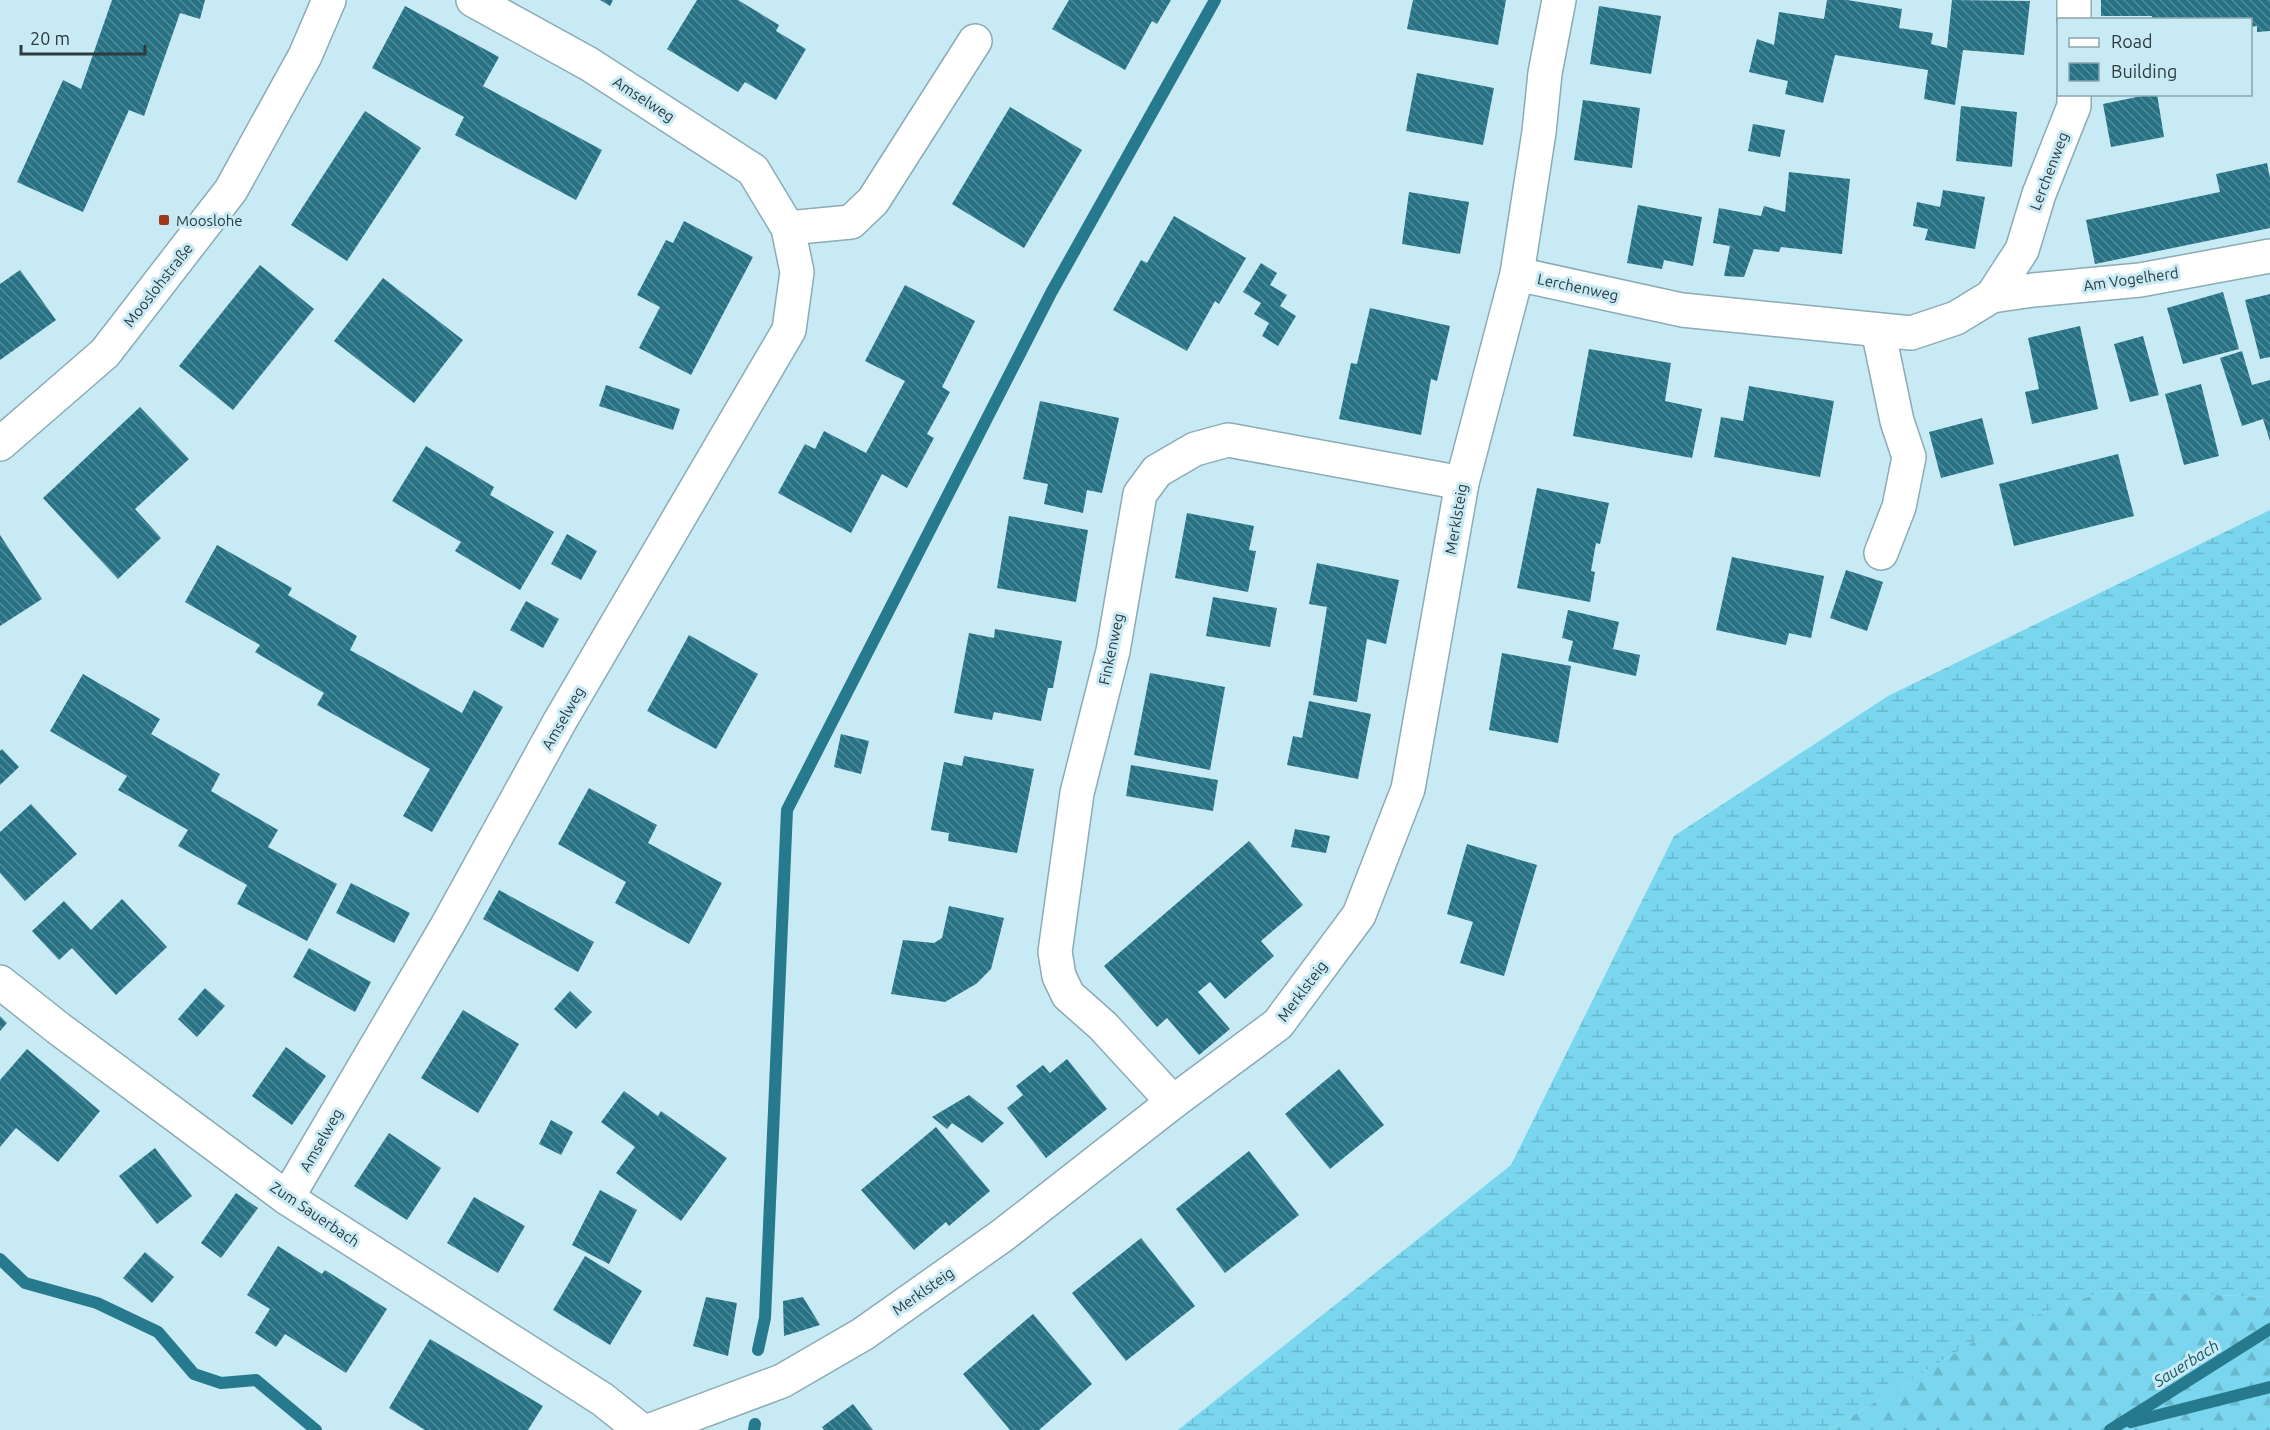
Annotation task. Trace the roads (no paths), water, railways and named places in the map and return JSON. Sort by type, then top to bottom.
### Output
[{"type":"street","name":"Mooslohstraße","points":[[0,444],[105,353],[231,190],[305,56],[328,0]]},
{"type":"street","name":"Amselweg","points":[[287,1198],[447,926],[560,721],[789,330],[797,272],[788,228],[753,170],[590,64],[473,0]]},
{"type":"street","name":"Lerchenweg","points":[[1559,0],[1545,73],[1539,132],[1517,274],[1682,310],[1911,333],[1956,318],[1992,296],[2022,250],[2039,194],[2074,106],[2074,96]]},
{"type":"street","points":[[2074,0],[2074,18]]},
{"type":"street","points":[[788,228],[851,222],[873,201],[975,41]]},
{"type":"street","name":"Am Vogelherd","points":[[1992,296],[2140,280],[2270,256]]},
{"type":"street","name":"Merklsteig","points":[[651,1430],[782,1381],[863,1334],[1003,1235],[1173,1102],[1278,1024],[1359,915],[1408,789],[1462,483],[1517,274]]},
{"type":"street","points":[[1878,330],[1897,421],[1909,458],[1899,507],[1881,553]]},
{"type":"street","name":"Finkenweg","points":[[1173,1102],[1103,1026],[1068,995],[1059,976],[1055,952],[1077,793],[1113,651],[1140,494],[1157,471],[1166,465],[1195,449],[1227,440],[1462,483]]},
{"type":"street","name":"Zum Sauerbach","points":[[0,982],[287,1198],[602,1399],[641,1430]]},
{"type":"waterway","points":[[758,1350],[765,1318],[787,810],[1051,293],[1215,0]]},
{"type":"waterway","points":[[0,1259],[25,1283],[97,1303],[158,1332],[194,1374],[221,1383],[256,1380],[316,1430]]},
{"type":"waterway","name":"Sauerbach","points":[[2110,1430],[2270,1329]]},
{"type":"waterway","name":"Sauerbach","points":[[2131,1422],[2270,1387]]},
{"type":"waterway","points":[[754,1430],[755,1424]]},
{"type":"place","name":"Mooslohe","points":[[164,220]]}]
